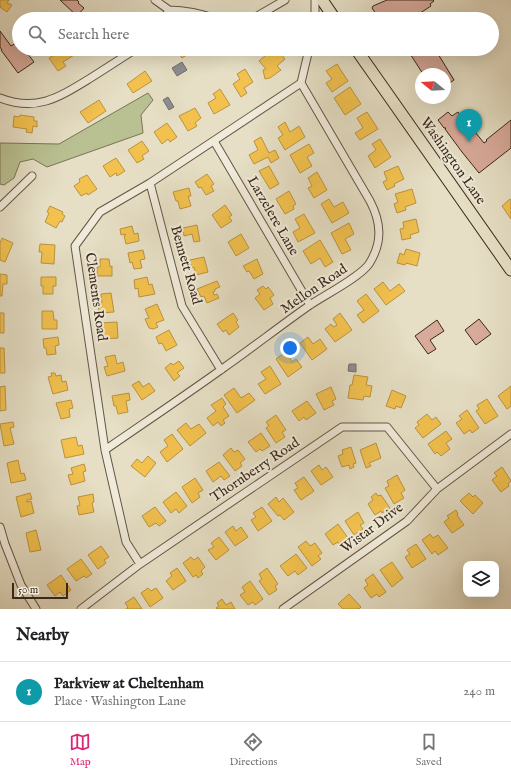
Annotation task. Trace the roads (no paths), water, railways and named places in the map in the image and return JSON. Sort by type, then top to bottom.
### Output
[{"type":"main road","points":[[322,0],[330,12]]},
{"type":"main road","name":"Washington Lane","points":[[361,56],[511,270]]},
{"type":"street","points":[[155,0],[169,10],[188,10],[194,12]]},
{"type":"street","points":[[264,12],[285,0]]},
{"type":"street","points":[[315,0],[315,12]]},
{"type":"street","points":[[0,98],[13,103],[31,104],[55,98],[66,94],[125,56]]},
{"type":"street","points":[[301,83],[307,56]]},
{"type":"street","name":"Clements Road","points":[[140,564],[126,542],[104,450],[75,246],[100,212],[150,183],[301,83]]},
{"type":"street","name":"Mellon Road","points":[[104,450],[221,370],[310,305],[360,273],[369,265],[378,246],[379,231],[377,215],[301,83]]},
{"type":"street","name":"Larzelere Lane","points":[[214,141],[310,305]]},
{"type":"street","points":[[0,207],[32,176]]},
{"type":"street","name":"Bennett Road","points":[[150,183],[182,306],[221,370]]},
{"type":"street","name":"Thornberry Road","points":[[81,609],[140,564],[342,427],[387,427],[437,489]]},
{"type":"street","name":"Wistar Drive","points":[[283,609],[407,521],[437,489],[511,434]]},
{"type":"street","points":[[0,528],[21,585],[36,609]]},
{"type":"place","name":"Parkview at Cheltenham","points":[[469,142]]}]
